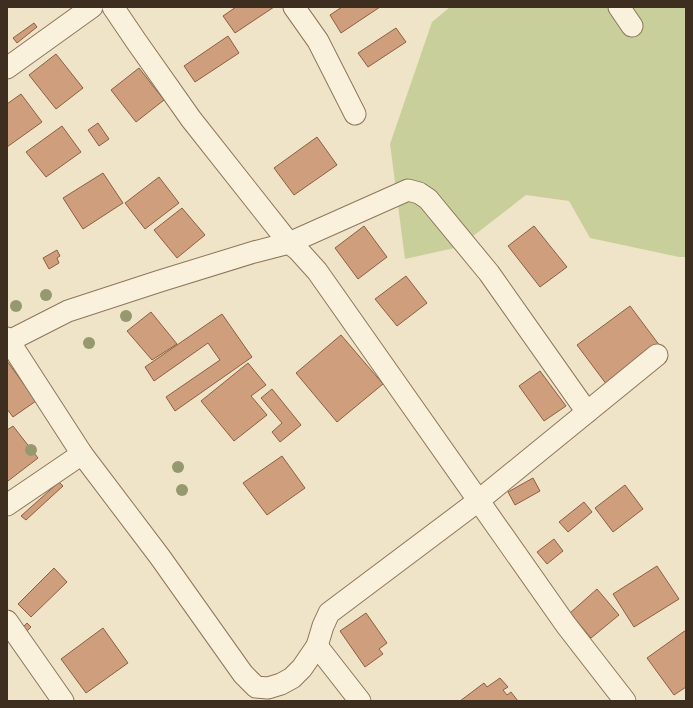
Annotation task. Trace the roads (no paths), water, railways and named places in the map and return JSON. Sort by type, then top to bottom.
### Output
[{"type":"street","points":[[7,68],[92,7]]},
{"type":"street","points":[[113,7],[191,119],[289,243],[298,250],[317,271],[566,625],[625,701]]},
{"type":"street","points":[[294,7],[318,41],[355,114]]},
{"type":"street","points":[[619,7],[632,26]]},
{"type":"street","points":[[587,412],[489,273],[428,198],[419,193],[408,190],[289,243],[254,252],[68,311],[8,339],[82,454],[160,557],[242,674],[261,694],[268,688],[281,684],[292,678],[302,668],[317,646],[329,613],[478,501],[657,355]]},
{"type":"street","points":[[7,505],[82,454]]},
{"type":"street","points":[[7,621],[63,701]]},
{"type":"street","points":[[317,646],[360,701]]}]
